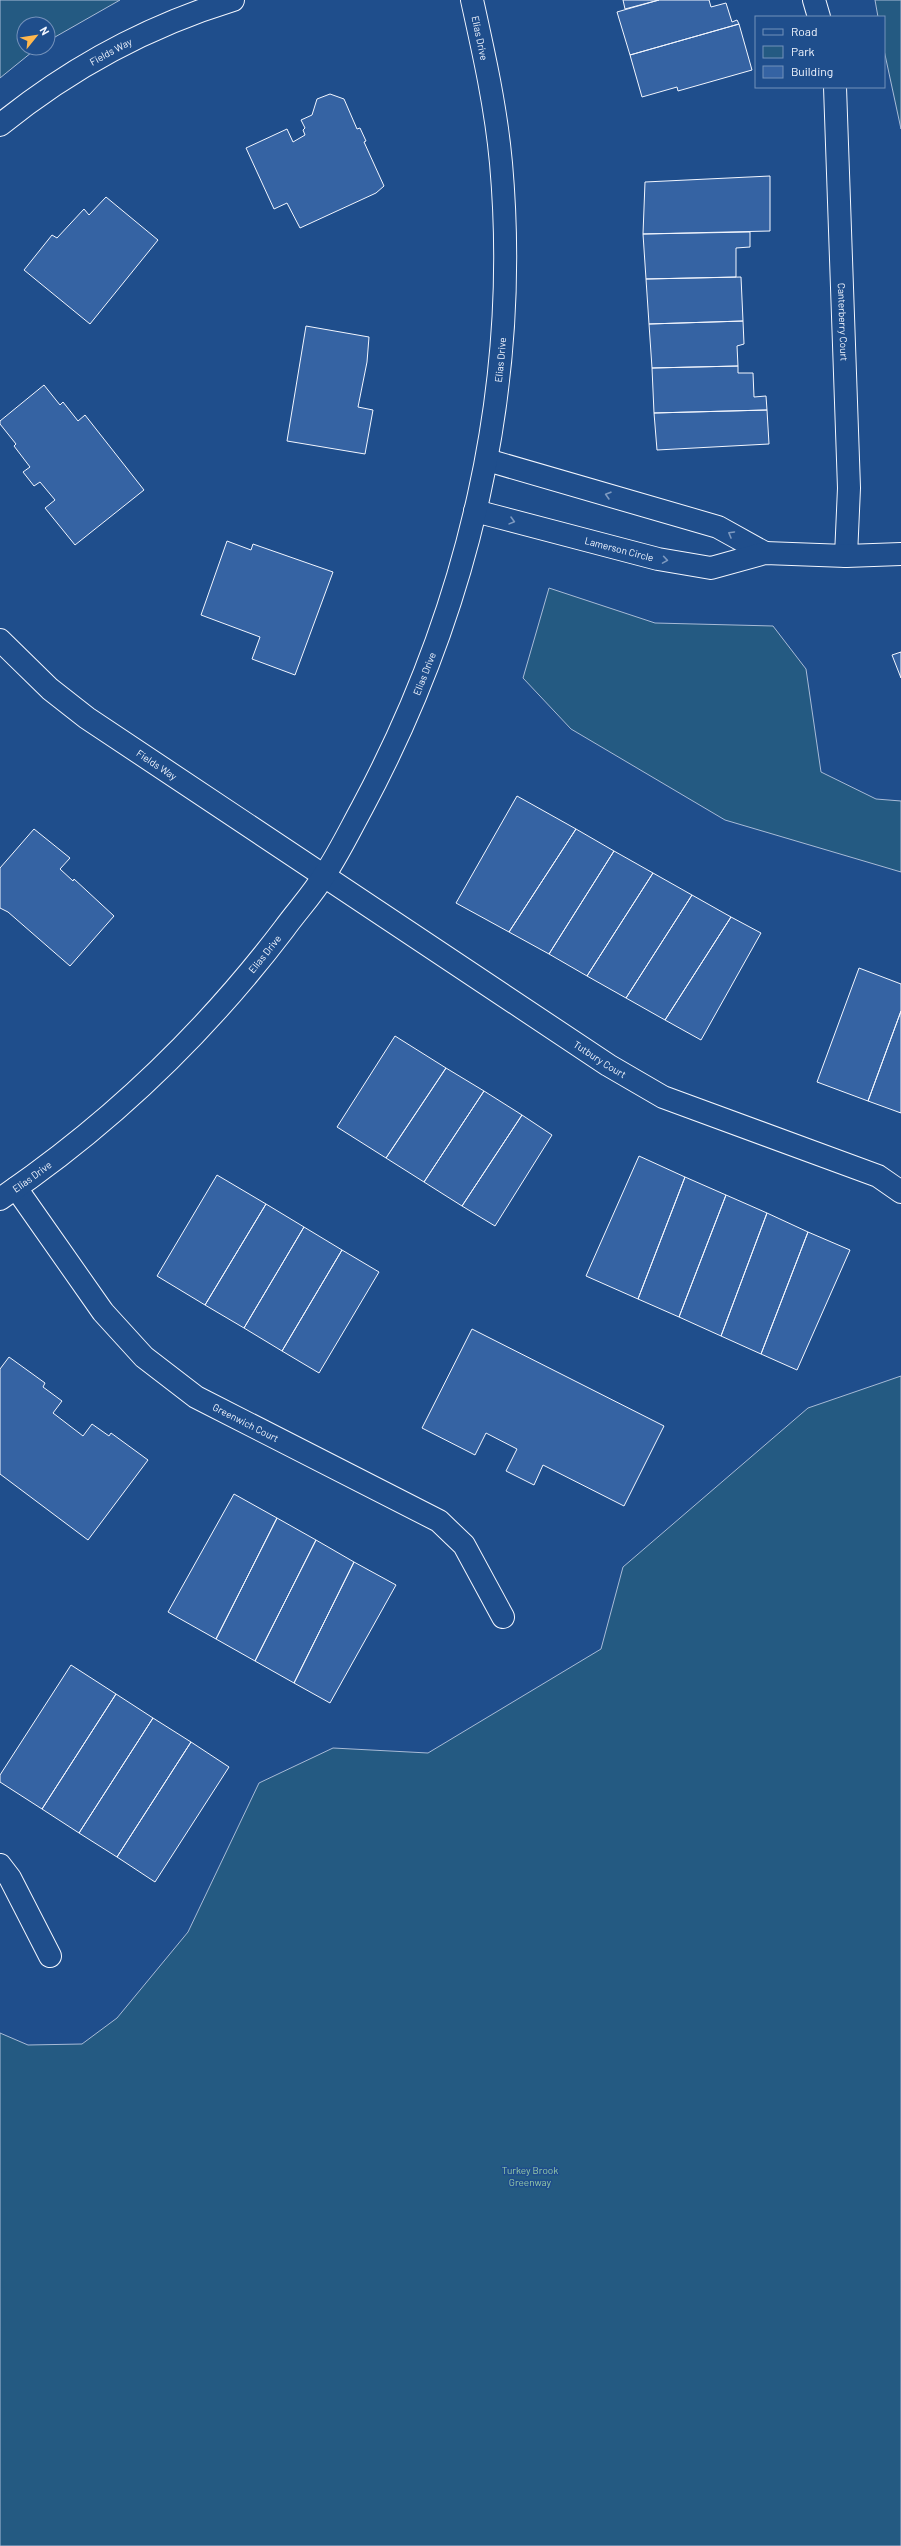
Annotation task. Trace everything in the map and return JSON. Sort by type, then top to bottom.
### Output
[{"type":"street","name":"Fields Way","points":[[0,125],[36,95],[101,56],[170,22],[233,0]]},
{"type":"street","name":"Elias Drive","points":[[8,1194],[98,1126],[180,1051],[254,968],[325,875],[384,767],[408,716],[445,622],[459,579],[488,460],[497,393],[505,278],[504,220],[500,162],[487,71],[472,0]]},
{"type":"street","points":[[814,0],[820,16]]},
{"type":"street","name":"Canterberry Court","points":[[835,88],[849,488],[846,556]]},
{"type":"street","name":"Lamerson Circle","points":[[488,460],[718,527],[765,553]]},
{"type":"street","name":"Lamerson Circle","points":[[475,511],[651,558],[711,568],[765,553],[846,556],[901,554]]},
{"type":"street","name":"Fields Way","points":[[0,640],[50,689],[87,718],[325,875]]},
{"type":"street","name":"Tutbury Court","points":[[325,875],[602,1061],[663,1097],[878,1176],[901,1192]]},
{"type":"street","name":"Greenwich Court","points":[[8,1194],[103,1312],[144,1357],[196,1397],[439,1521],[464,1545],[503,1617]]},
{"type":"street","points":[[0,1865],[10,1878],[50,1956]]},
{"type":"green space","points":[[0,0],[120,0],[56,36],[56,16],[16,16],[16,56],[27,56],[0,78]]},
{"type":"green space","points":[[875,0],[901,0],[901,129],[885,55],[885,16],[878,16]]},
{"type":"green space","points":[[549,588],[655,623],[773,626],[806,669],[821,772],[876,799],[901,801],[901,872],[725,820],[571,729],[523,678]]},
{"type":"green space","name":"Turkey Brook Greenway","points":[[901,1376],[901,2546],[0,2546],[0,2033],[28,2045],[82,2044],[117,2018],[188,1932],[259,1783],[333,1748],[428,1753],[601,1649],[623,1567],[808,1408]]},
{"type":"building","points":[[623,0],[659,0],[625,9]]},
{"type":"building","points":[[659,0],[709,0],[711,7],[726,3],[732,22],[737,20],[739,24],[630,55],[617,12]]},
{"type":"building","points":[[739,24],[752,70],[678,91],[677,87],[642,97],[630,55]]},
{"type":"building","points":[[330,94],[344,99],[357,129],[360,128],[366,141],[364,142],[384,186],[376,193],[300,228],[287,203],[274,209],[246,148],[287,129],[293,142],[305,135],[303,130],[305,128],[301,120],[312,115],[317,99]]},
{"type":"building","points":[[770,176],[770,231],[643,234],[645,182]]},
{"type":"building","points":[[106,197],[158,240],[90,324],[24,270],[52,235],[57,238],[84,209],[89,215]]},
{"type":"building","points":[[750,232],[750,247],[736,248],[736,277],[646,279],[643,234]]},
{"type":"building","points":[[741,277],[743,321],[649,324],[646,279]]},
{"type":"building","points":[[743,321],[744,344],[737,346],[738,366],[652,368],[649,324]]},
{"type":"building","points":[[306,326],[369,337],[367,362],[358,407],[373,410],[365,454],[287,441]]},
{"type":"building","points":[[738,366],[738,373],[753,373],[754,397],[766,396],[767,410],[654,413],[652,368]]},
{"type":"building","points":[[44,385],[60,405],[63,402],[78,421],[85,415],[144,490],[75,545],[45,508],[55,500],[40,482],[34,486],[23,472],[30,467],[14,446],[16,444],[0,424],[0,421]]},
{"type":"building","points":[[767,410],[769,444],[657,450],[654,413]]},
{"type":"building","points":[[227,541],[251,550],[253,544],[333,572],[295,675],[252,659],[260,637],[201,615]]},
{"type":"building","points":[[901,652],[901,678],[892,655]]},
{"type":"building","points":[[517,796],[576,829],[509,932],[456,903]]},
{"type":"building","points":[[34,829],[70,858],[60,869],[73,881],[74,879],[114,916],[70,966],[8,912],[0,908],[0,868]]},
{"type":"building","points":[[576,829],[614,851],[549,954],[509,932]]},
{"type":"building","points":[[614,851],[653,873],[587,976],[549,954]]},
{"type":"building","points":[[653,873],[692,895],[626,998],[587,976]]},
{"type":"building","points":[[692,895],[731,917],[665,1020],[626,998]]},
{"type":"building","points":[[731,917],[761,933],[701,1040],[665,1020]]},
{"type":"building","points":[[859,968],[901,984],[901,1011],[868,1101],[817,1082]]},
{"type":"building","points":[[901,1011],[901,1113],[868,1101]]},
{"type":"building","points":[[395,1036],[446,1068],[386,1158],[337,1127]]},
{"type":"building","points":[[446,1068],[484,1091],[424,1182],[386,1158]]},
{"type":"building","points":[[484,1091],[522,1115],[462,1206],[424,1182]]},
{"type":"building","points":[[522,1115],[552,1135],[495,1226],[462,1206]]},
{"type":"building","points":[[639,1156],[685,1177],[638,1299],[586,1276]]},
{"type":"building","points":[[217,1175],[266,1204],[205,1305],[157,1276]]},
{"type":"building","points":[[685,1177],[726,1195],[679,1317],[638,1299]]},
{"type":"building","points":[[726,1195],[767,1213],[721,1336],[679,1317]]},
{"type":"building","points":[[266,1204],[304,1227],[244,1328],[205,1305]]},
{"type":"building","points":[[767,1213],[808,1232],[761,1354],[721,1336]]},
{"type":"building","points":[[304,1227],[342,1250],[282,1351],[244,1328]]},
{"type":"building","points":[[808,1232],[850,1250],[797,1370],[761,1354]]},
{"type":"building","points":[[342,1250],[379,1272],[319,1373],[282,1351]]},
{"type":"building","points":[[472,1329],[664,1426],[624,1506],[543,1465],[534,1485],[506,1471],[517,1449],[486,1433],[475,1455],[422,1428]]},
{"type":"building","points":[[9,1357],[45,1383],[43,1387],[62,1401],[53,1413],[83,1436],[92,1424],[109,1436],[111,1433],[148,1460],[88,1540],[0,1474],[0,1369]]},
{"type":"building","points":[[234,1494],[277,1518],[216,1639],[168,1612]]},
{"type":"building","points":[[277,1518],[316,1540],[255,1661],[216,1639]]},
{"type":"building","points":[[316,1540],[354,1562],[294,1683],[255,1661]]},
{"type":"building","points":[[354,1562],[396,1585],[330,1703],[294,1683]]},
{"type":"building","points":[[71,1665],[116,1694],[42,1809],[0,1782],[0,1775]]},
{"type":"building","points":[[116,1694],[153,1718],[79,1833],[42,1809]]},
{"type":"building","points":[[153,1718],[191,1742],[117,1857],[79,1833]]},
{"type":"building","points":[[191,1742],[229,1767],[155,1882],[117,1857]]}]
